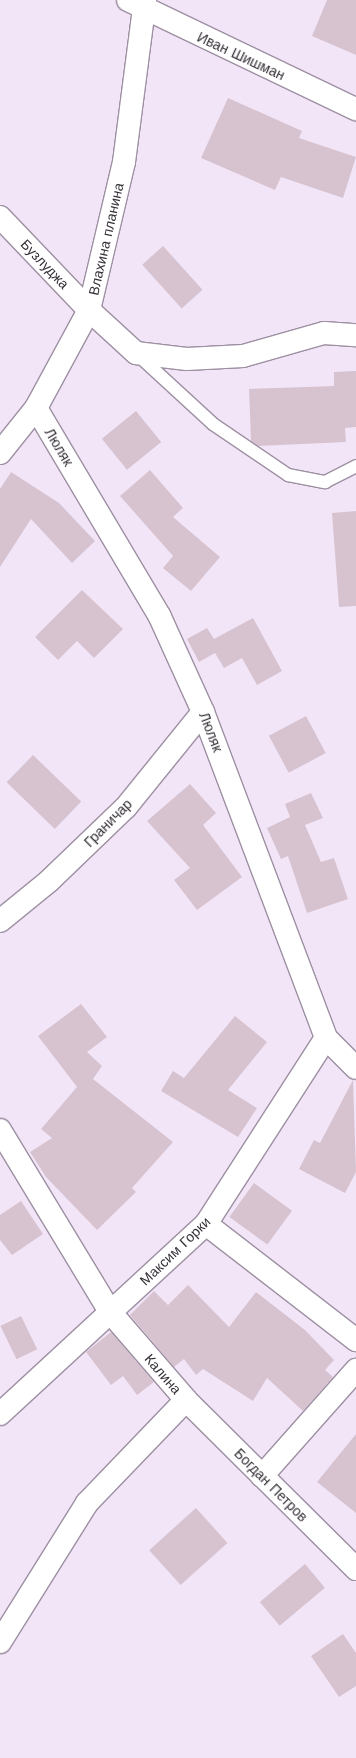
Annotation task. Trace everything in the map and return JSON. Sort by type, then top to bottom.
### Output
[{"type":"street","name":"Иван Шишман","points":[[140,4],[356,109]]},
{"type":"street","name":"Влахина планина","points":[[0,453],[36,408],[90,310],[124,162],[140,4]]},
{"type":"street","name":"Бузлуджа","points":[[0,217],[90,310],[136,352]]},
{"type":"street","points":[[136,352],[187,359],[243,356],[324,333],[356,335]]},
{"type":"street","name":"Люляк","points":[[36,408],[160,617],[203,712],[326,1038],[356,1068]]},
{"type":"street","name":"Граничар","points":[[0,921],[49,881],[126,807],[203,712]]},
{"type":"street","name":"Максим Горки","points":[[0,1414],[206,1224],[326,1038]]},
{"type":"street","name":"Калина","points":[[0,1130],[110,1313],[186,1400],[86,1503],[0,1642]]},
{"type":"street","points":[[206,1224],[356,1340]]},
{"type":"street","points":[[262,1476],[356,1370]]},
{"type":"street","name":"Богдан Петров","points":[[186,1400],[356,1569]]},
{"type":"lane","points":[[136,352],[213,424],[288,475],[325,482],[356,466]]},
{"type":"building","points":[[327,0],[356,0],[356,55],[312,36]]},
{"type":"building","points":[[228,98],[302,131],[299,138],[356,157],[343,198],[281,177],[275,190],[201,158]]},
{"type":"building","points":[[163,246],[202,290],[182,309],[142,265]]},
{"type":"building","points":[[356,371],[356,427],[345,428],[346,442],[258,446],[251,441],[249,389],[334,386],[334,372]]},
{"type":"building","points":[[136,411],[161,442],[127,470],[102,439]]},
{"type":"building","points":[[150,470],[183,508],[173,517],[220,557],[191,591],[163,568],[173,556],[120,496]]},
{"type":"building","points":[[11,472],[59,503],[95,541],[72,563],[31,519],[0,567],[0,489]]},
{"type":"building","points":[[356,511],[356,606],[339,607],[332,513]]},
{"type":"building","points":[[82,590],[123,629],[94,658],[77,641],[58,660],[35,637]]},
{"type":"building","points":[[253,618],[282,671],[257,685],[242,658],[224,668],[215,653],[199,662],[187,639],[207,628],[214,639]]},
{"type":"building","points":[[306,716],[326,753],[289,773],[269,736]]},
{"type":"building","points":[[33,755],[81,802],[55,829],[7,782]]},
{"type":"building","points":[[190,784],[216,813],[203,825],[242,877],[197,910],[174,880],[190,868],[147,821]]},
{"type":"building","points":[[311,793],[323,818],[305,825],[321,862],[334,858],[348,899],[307,913],[288,856],[281,859],[267,828],[290,817],[285,804]]},
{"type":"building","points":[[81,1004],[107,1037],[87,1052],[102,1066],[93,1079],[173,1142],[132,1188],[136,1192],[97,1230],[46,1177],[30,1152],[52,1138],[41,1129],[77,1087],[38,1036]]},
{"type":"building","points":[[235,1016],[267,1042],[228,1090],[257,1108],[238,1137],[161,1091],[173,1071],[184,1078]]},
{"type":"building","points":[[353,1080],[356,1172],[345,1193],[299,1169],[314,1140],[320,1143]]},
{"type":"building","points":[[254,1183],[292,1211],[267,1245],[229,1217]]},
{"type":"building","points":[[21,1201],[43,1234],[12,1255],[0,1240],[0,1215]]},
{"type":"building","points":[[188,1285],[229,1327],[256,1292],[305,1330],[334,1360],[325,1370],[333,1377],[303,1411],[267,1378],[253,1401],[203,1369],[196,1375],[184,1359],[174,1367],[130,1315],[154,1291],[168,1305]]},
{"type":"building","points":[[21,1316],[37,1349],[17,1359],[0,1326]]},
{"type":"building","points":[[111,1332],[154,1382],[137,1395],[123,1376],[111,1385],[86,1352]]},
{"type":"building","points":[[356,1434],[356,1513],[317,1482]]},
{"type":"building","points":[[196,1508],[227,1543],[181,1585],[149,1550]]},
{"type":"building","points":[[305,1564],[325,1588],[280,1626],[260,1602]]},
{"type":"building","points":[[343,1634],[356,1653],[356,1686],[339,1697],[311,1656]]}]
